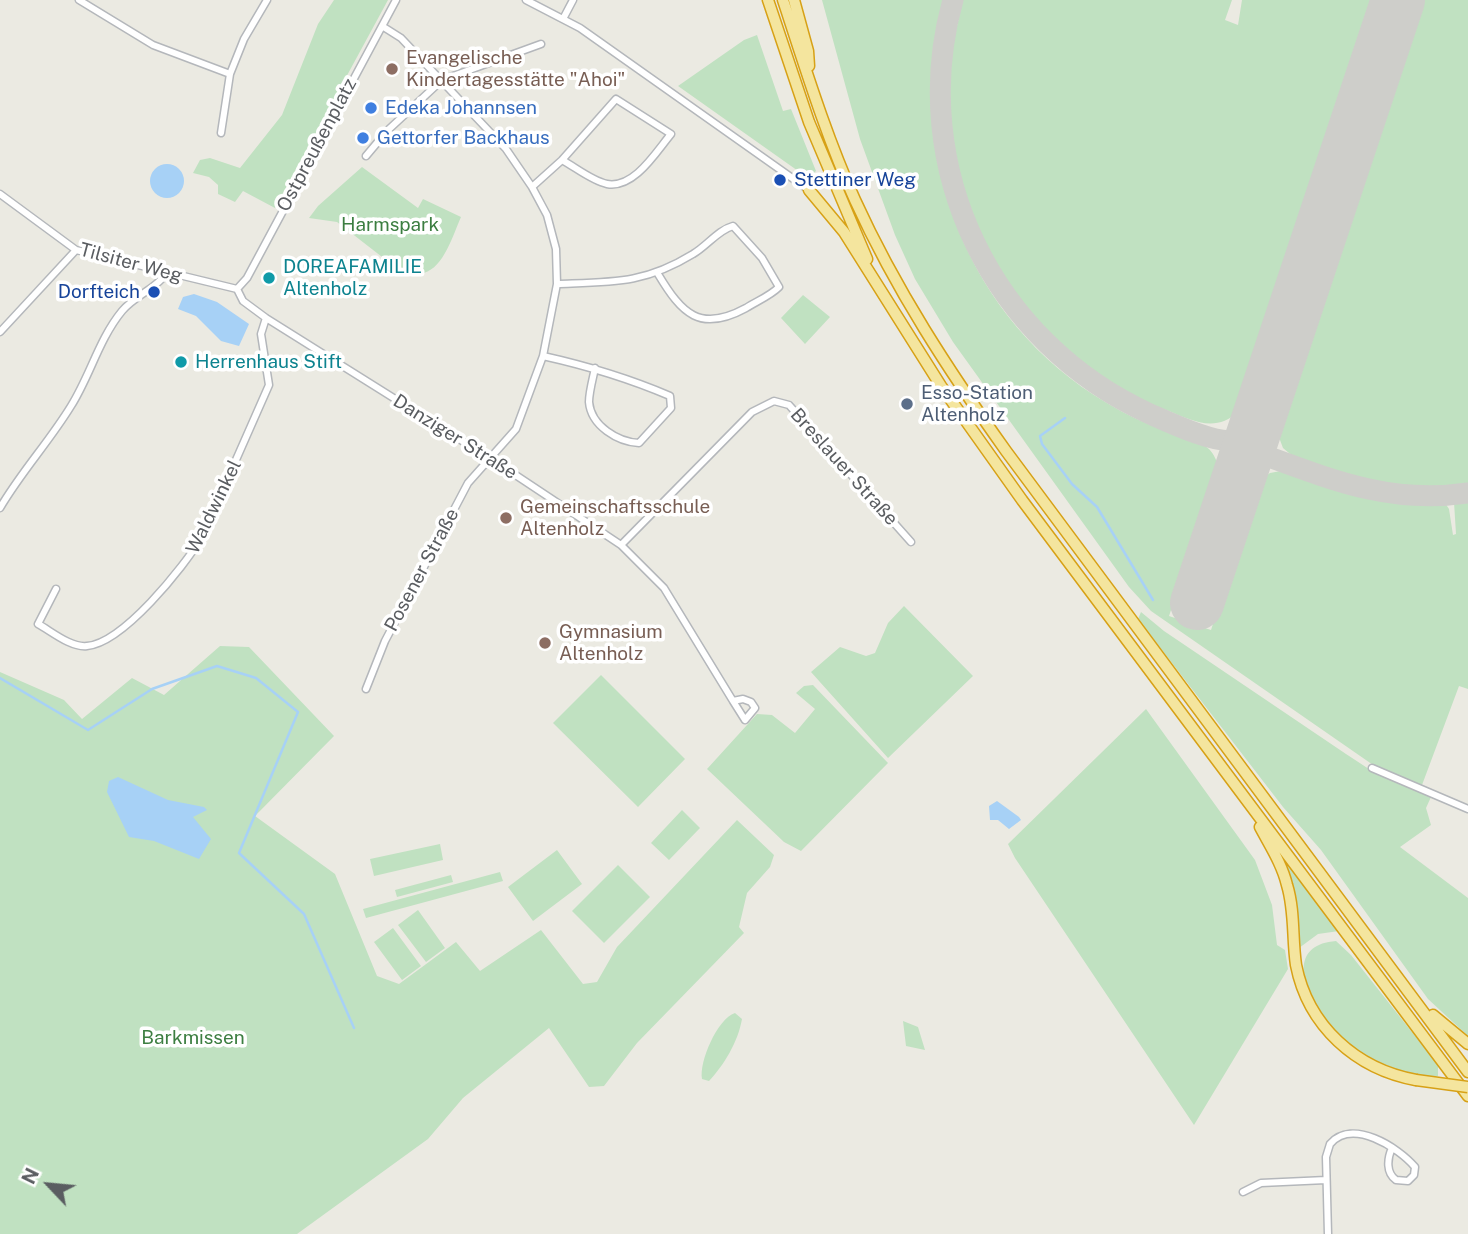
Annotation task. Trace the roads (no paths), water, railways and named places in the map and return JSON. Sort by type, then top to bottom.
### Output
[{"type":"highway","points":[[768,0],[808,122],[842,206],[883,291]]},
{"type":"highway","points":[[783,0],[841,166],[871,233],[938,353],[1018,468],[1468,1072]]},
{"type":"highway","points":[[794,0],[808,51],[810,83]]},
{"type":"highway","points":[[809,190],[832,215],[969,426],[1468,1096]]},
{"type":"highway","points":[[1245,800],[1282,868],[1292,906],[1298,971],[1314,1013],[1337,1041],[1360,1060],[1388,1073],[1468,1087]]},
{"type":"highway","points":[[1403,985],[1442,1024],[1468,1044]]},
{"type":"street","points":[[79,0],[153,45],[230,74]]},
{"type":"street","points":[[221,133],[230,74],[244,39],[267,0]]},
{"type":"street","name":"Ostpreußenplatz","points":[[237,289],[247,278],[396,0]]},
{"type":"street","points":[[526,0],[563,19],[734,134],[809,190]]},
{"type":"street","points":[[563,19],[573,0]]},
{"type":"street","name":"Posener Straße","points":[[366,689],[372,667],[468,483],[516,429],[543,356],[557,284],[556,249],[547,215],[533,187],[506,149],[442,80],[401,38],[383,26]]},
{"type":"street","points":[[366,156],[387,131],[442,80],[541,44]]},
{"type":"street","points":[[533,187],[562,160],[615,99],[671,135],[645,166],[620,184],[605,184],[562,160]]},
{"type":"street","name":"Tilsiter Weg","points":[[0,194],[76,250],[237,289]]},
{"type":"street","points":[[557,284],[640,279],[658,274],[733,226],[762,258],[779,287],[725,319],[706,319],[686,313],[674,301],[658,274]]},
{"type":"street","points":[[0,332],[76,250]]},
{"type":"street","points":[[0,508],[20,475],[72,404],[109,329],[138,293],[162,280],[167,273]]},
{"type":"street","name":"Danziger Straße","points":[[237,289],[243,300],[266,318],[489,458],[621,545],[664,588],[733,701]]},
{"type":"street","name":"Waldwinkel","points":[[56,589],[38,624],[84,647],[100,643],[146,608],[188,560],[202,537],[269,385],[261,334],[266,318]]},
{"type":"street","points":[[543,356],[595,368],[622,375],[670,396],[671,408],[639,443],[626,443],[610,435],[596,419],[589,404],[595,368]]},
{"type":"street","name":"Breslauer Straße","points":[[621,545],[743,421],[765,403],[774,401],[789,405],[911,542]]},
{"type":"street","points":[[1372,768],[1468,809]]},
{"type":"street","points":[[1328,1234],[1327,1151],[1339,1136],[1369,1136],[1392,1149],[1415,1167],[1414,1175],[1408,1181],[1396,1180],[1391,1174],[1388,1160],[1392,1149]]},
{"type":"street","points":[[1243,1192],[1261,1183],[1326,1180]]},
{"type":"water","points":[[167,164],[179,169],[184,181],[179,193],[167,198],[155,193],[150,181],[155,169]]},
{"type":"water","points":[[194,294],[217,302],[249,324],[239,346],[221,341],[196,316],[178,309],[183,297]]},
{"type":"water","points":[[118,777],[168,800],[204,807],[207,810],[193,817],[211,839],[199,859],[154,841],[129,837],[107,792],[109,781]]},
{"type":"water","points":[[997,801],[1021,820],[1009,829],[998,820],[990,820],[989,806]]},
{"type":"waterway","points":[[1065,418],[1040,436],[1042,444],[1072,484],[1097,507],[1153,600]]},
{"type":"waterway","points":[[0,678],[88,730],[152,689],[217,666],[256,678],[298,712],[239,853],[304,914],[354,1028]]},
{"type":"place","name":"Evangelische Kindertagesstätte \"Ahoi\"","points":[[392,69]]},
{"type":"place","name":"Edeka Johannsen","points":[[371,108]]},
{"type":"place","name":"Gettorfer Backhaus","points":[[363,138]]},
{"type":"place","name":"Stettiner Weg","points":[[780,180]]},
{"type":"place","name":"DOREAFAMILIE Altenholz","points":[[269,278]]},
{"type":"place","name":"Dorfteich","points":[[154,292]]},
{"type":"place","name":"Herrenhaus Stift","points":[[181,362]]},
{"type":"place","name":"Esso-Station Altenholz","points":[[907,404]]},
{"type":"place","name":"Gemeinschaftsschule Altenholz","points":[[506,518]]},
{"type":"place","name":"Gymnasium Altenholz","points":[[545,643]]},
{"type":"park label","name":"Harmspark","points":[[390,225]]},
{"type":"park label","name":"Barkmissen","points":[[193,1038]]}]
